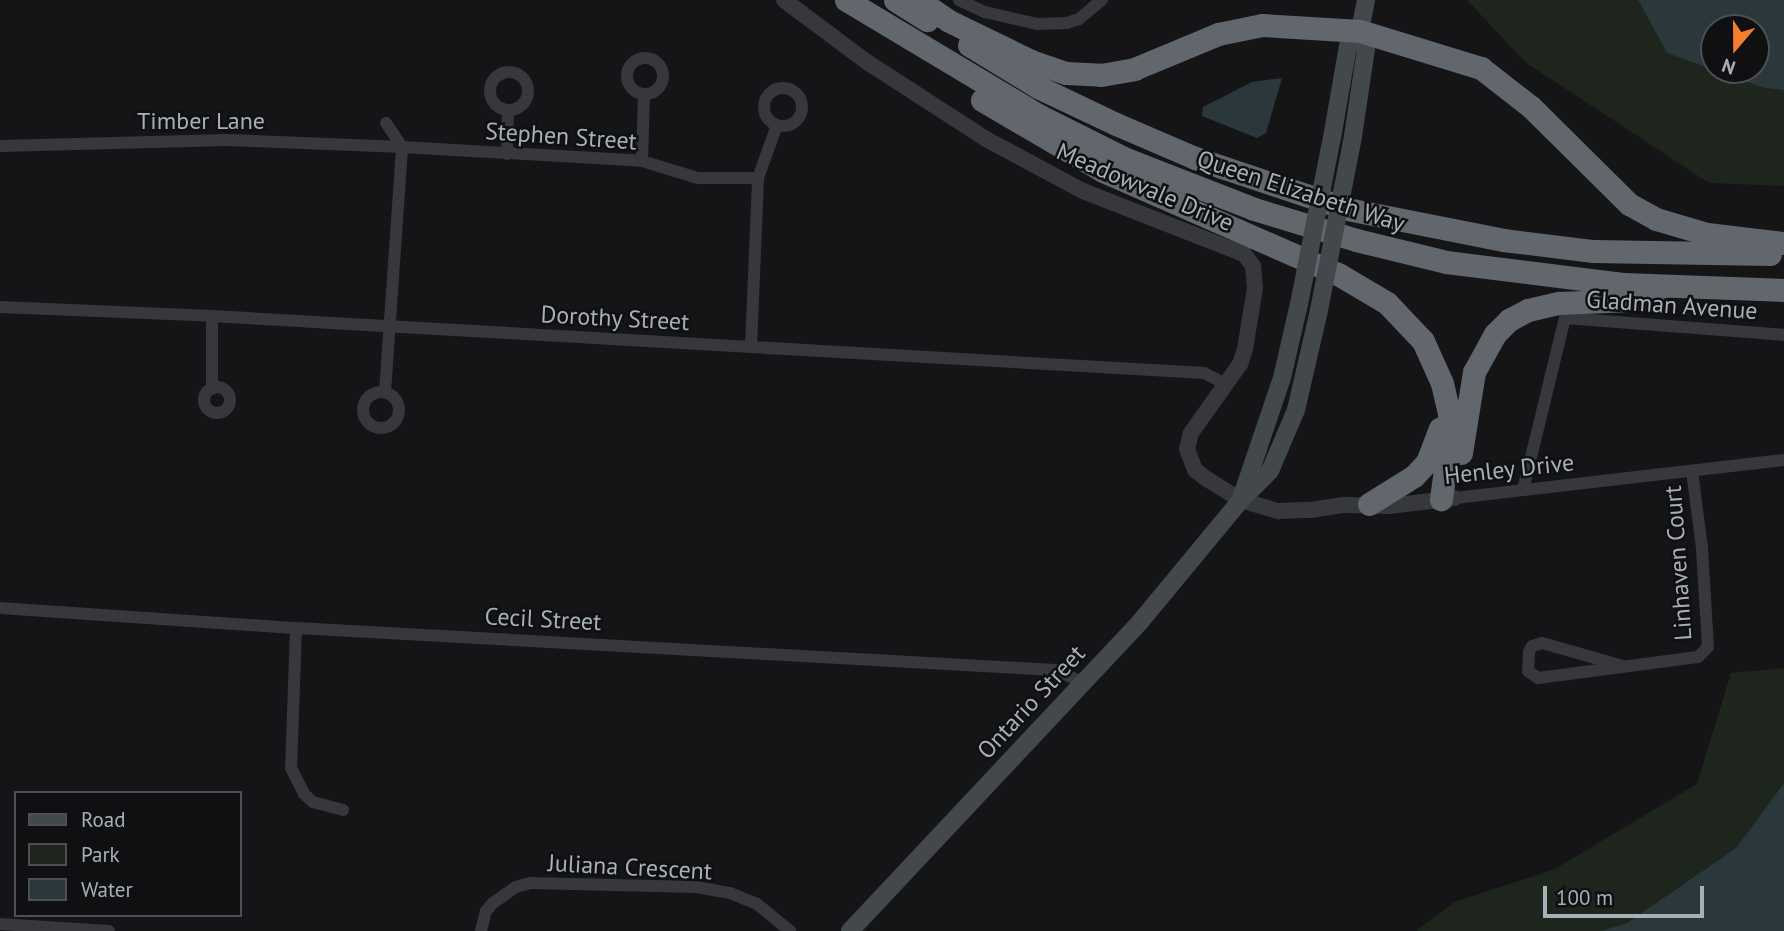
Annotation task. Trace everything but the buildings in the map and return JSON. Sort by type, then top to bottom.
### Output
[{"type":"highway","name":"Queen Elizabeth Way","points":[[846,0],[1040,116],[1114,153],[1254,209],[1356,240],[1446,262],[1548,277],[1744,290],[1784,290]]},
{"type":"highway","name":"Queen Elizabeth Way","points":[[895,0],[1038,87],[1116,124],[1195,158],[1348,209],[1503,240],[1593,251],[1784,254]]},
{"type":"highway","points":[[918,0],[961,27],[1031,61],[1066,73],[1101,75],[1134,69],[1219,34],[1262,24],[1360,31],[1482,68],[1531,107],[1629,204],[1656,219],[1707,234],[1784,243]]},
{"type":"highway","points":[[867,15],[974,95],[1103,171],[1338,274],[1376,294],[1407,321],[1423,341],[1442,383],[1449,414],[1448,498]]},
{"type":"highway","points":[[1448,498],[1474,372],[1494,334],[1509,320],[1528,310],[1559,303],[1686,298],[1744,290]]},
{"type":"highway","points":[[1369,504],[1402,486],[1427,462],[1436,445],[1441,424],[1442,383]]},
{"type":"main road","name":"Ontario Street","points":[[1241,500],[1282,378],[1299,304],[1348,46],[1360,31],[1366,0]]},
{"type":"main road","name":"Ontario Street","points":[[850,931],[1140,622],[1241,500],[1270,471],[1296,410],[1319,310],[1353,135],[1366,49],[1360,31]]},
{"type":"street","name":"Meadowvale Drive","points":[[784,0],[867,62],[986,139],[1083,191],[1244,254],[1253,266],[1255,288],[1251,320],[1240,363],[1191,433],[1187,449],[1195,470],[1241,500]]},
{"type":"street","points":[[958,0],[985,12],[1037,24],[1067,23],[1079,19],[1102,0]]},
{"type":"street","points":[[642,161],[644,94]]},
{"type":"street","points":[[507,154],[508,111]]},
{"type":"street","points":[[385,392],[402,147],[386,123]]},
{"type":"street","points":[[751,347],[758,178],[777,125]]},
{"type":"street","name":"Timber Lane","points":[[0,146],[228,140],[402,147]]},
{"type":"street","name":"Stephen Street","points":[[402,147],[642,161],[698,178],[758,178]]},
{"type":"street","name":"Dorothy Street","points":[[0,307],[212,316],[1204,373],[1226,384]]},
{"type":"street","points":[[212,316],[212,389]]},
{"type":"street","name":"Gladman Avenue","points":[[1523,490],[1565,318],[1784,335]]},
{"type":"street","name":"Henley Drive","points":[[1241,500],[1278,511],[1369,504],[1389,506],[1784,460]]},
{"type":"street","name":"Linhaven Court","points":[[1623,666],[1542,643],[1532,646],[1528,670],[1538,678],[1698,657],[1709,647],[1702,548],[1692,471]]},
{"type":"street","name":"Cecil Street","points":[[0,608],[296,628],[1055,670],[1082,682]]},
{"type":"street","points":[[296,628],[291,768],[304,794],[313,802],[343,810]]},
{"type":"street","name":"Juliana Crescent","points":[[481,931],[486,911],[493,903],[516,887],[530,883],[696,887],[719,891],[757,904],[790,931]]},
{"type":"street","points":[[0,924],[109,931]]},
{"type":"green space","points":[[1467,0],[1638,0],[1667,53],[1700,65],[1700,84],[1753,84],[1784,90],[1784,186],[1709,183],[1525,62]]},
{"type":"green space","points":[[1784,668],[1784,783],[1736,848],[1627,923],[1601,931],[1416,931],[1455,902],[1555,869],[1697,784],[1731,673]]},
{"type":"water","points":[[1638,0],[1784,0],[1784,90],[1753,84],[1770,84],[1770,14],[1700,14],[1700,65],[1667,53]]},
{"type":"water","points":[[1282,78],[1266,133],[1257,138],[1202,116],[1203,107],[1252,82]]},
{"type":"water","points":[[1784,783],[1784,931],[1601,931],[1627,923],[1736,848]]}]
